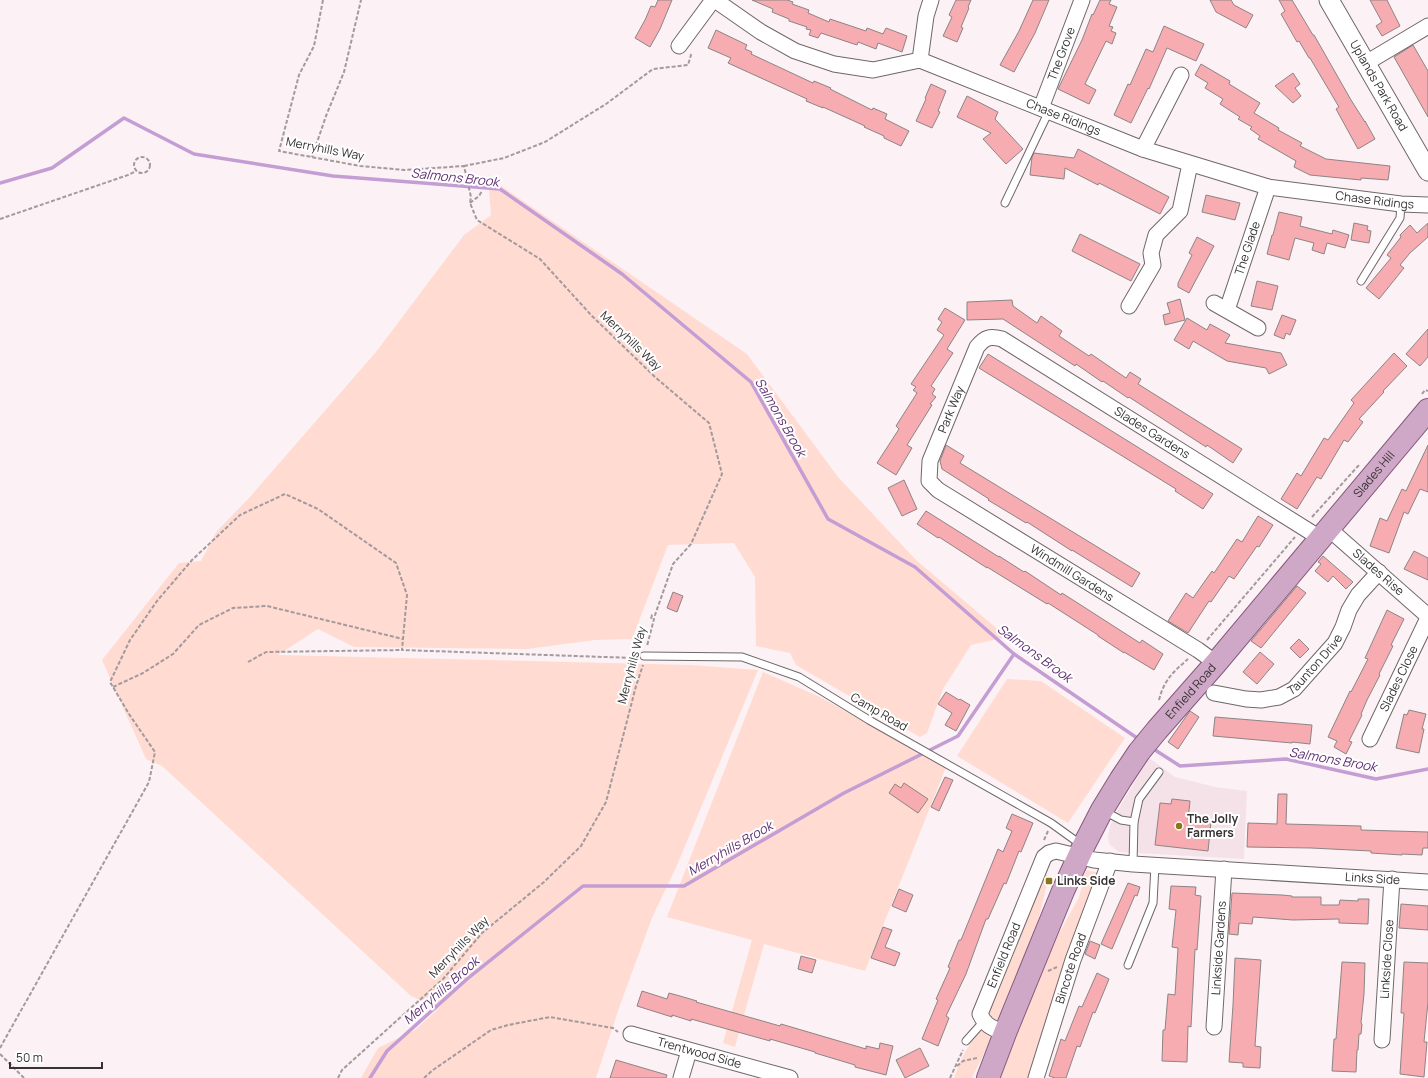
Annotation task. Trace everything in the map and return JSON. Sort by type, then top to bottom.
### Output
[{"type":"main road","name":"Slades Hill","points":[[1317,531],[1428,410]]},
{"type":"main road","name":"Enfield Road","points":[[990,1072],[1081,851],[1102,810],[1139,752],[1216,663],[1317,531]]},
{"type":"street","points":[[679,46],[714,0],[761,32],[795,51],[834,64],[873,70],[920,60],[926,16],[930,0]]},
{"type":"street","name":"The Grove","points":[[1045,110],[1082,0]]},
{"type":"street","name":"Uplands Park Road","points":[[1329,0],[1428,171]]},
{"type":"street","points":[[1366,63],[1428,26]]},
{"type":"street","name":"Chase Ridings","points":[[920,60],[1143,149],[1268,187],[1401,204],[1428,205]]},
{"type":"street","points":[[1143,149],[1181,75]]},
{"type":"street","points":[[1129,306],[1154,265],[1152,253],[1156,236],[1180,211],[1190,164]]},
{"type":"street","name":"The Glade","points":[[1258,328],[1220,306],[1268,187]]},
{"type":"street","name":"Slades Gardens","points":[[982,340],[992,336],[1002,340],[1317,531]]},
{"type":"street","name":"Park Way","points":[[929,481],[930,461],[977,347],[982,340]]},
{"type":"street","name":"Windmill Gardens","points":[[929,481],[938,490],[1198,650],[1216,663]]},
{"type":"street","name":"Slades Rise","points":[[1317,531],[1379,572],[1428,617]]},
{"type":"street","name":"Taunton Drive","points":[[1214,693],[1246,699],[1261,700],[1279,697],[1294,689],[1335,643],[1349,610],[1358,595],[1379,572]]},
{"type":"street","name":"Slades Close","points":[[1370,739],[1428,617]]},
{"type":"street","name":"Enfield Road","points":[[983,1022],[980,1014],[1044,857],[1049,853],[1056,851],[1081,851]]},
{"type":"street","name":"Links Side","points":[[1081,851],[1110,861],[1133,864],[1155,864],[1428,882]]},
{"type":"street","name":"Bincote Road","points":[[1036,1078],[1073,960],[1110,861]]},
{"type":"street","name":"Linkside Gardens","points":[[1214,1027],[1224,869]]},
{"type":"street","name":"Linkside Close","points":[[1382,1040],[1392,879]]},
{"type":"street","points":[[983,1022],[988,1026],[1005,1033]]},
{"type":"street","name":"Trentwood Side","points":[[631,1034],[790,1078]]},
{"type":"street","points":[[681,1078],[689,1051]]},
{"type":"lane","points":[[1005,203],[1045,110]]},
{"type":"lane","points":[[1361,281],[1400,218],[1401,204]]},
{"type":"lane","name":"Camp Road","points":[[645,657],[742,657],[799,677],[917,747],[1051,823],[1076,841],[1081,851]]},
{"type":"lane","points":[[1133,864],[1134,822],[1140,799],[1159,772]]},
{"type":"lane","points":[[1102,810],[1121,820],[1134,822]]},
{"type":"lane","points":[[1128,965],[1153,903],[1155,864]]},
{"type":"lane","points":[[966,1041],[983,1022]]},
{"type":"path","name":"Merryhills Way","points":[[323,0],[314,46],[299,75],[279,151],[360,166],[405,170],[464,166],[504,158],[545,142],[606,104],[654,69],[688,65],[691,55],[679,46]]},
{"type":"path","points":[[312,157],[326,116],[344,72],[361,0]]},
{"type":"path","points":[[140,156],[147,159],[149,162],[149,169],[142,173],[136,171],[133,164],[137,158],[140,156]]},
{"type":"path","points":[[464,166],[471,197],[470,202]]},
{"type":"path","points":[[0,219],[128,176],[136,171]]},
{"type":"path","points":[[470,202],[479,196],[482,191]]},
{"type":"path","name":"Merryhills Way","points":[[338,1078],[342,1070],[443,979],[482,933],[544,882],[581,846],[606,802],[645,657],[654,619],[651,619],[652,615],[655,615],[673,564],[691,544],[722,474],[709,423],[655,377],[592,316],[540,259],[477,220],[470,202]]},
{"type":"path","points":[[1158,707],[1162,692],[1169,677],[1317,531],[1357,466],[1361,464]]},
{"type":"path","points":[[0,1048],[149,782],[155,752],[129,714],[110,682],[130,640],[157,601],[192,560],[240,514],[285,494],[318,509],[396,563],[407,595],[402,650]]},
{"type":"path","points":[[113,687],[143,673],[173,654],[199,625],[233,608],[267,606],[404,640]]},
{"type":"path","points":[[248,662],[266,652],[402,650],[645,657]]},
{"type":"path","points":[[1043,841],[1051,823]]},
{"type":"path","points":[[424,1078],[433,1070],[491,1030],[515,1023],[550,1017],[613,1028],[618,1032],[631,1034]]},
{"type":"path","points":[[950,1078],[966,1041]]},
{"type":"path","points":[[0,1054],[24,1078]]},
{"type":"path","points":[[956,1067],[963,1061],[977,1058],[990,1072]]},
{"type":"shaded area","points":[[488,177],[747,354],[838,477],[916,560],[1007,637],[971,645],[943,689],[927,733],[920,737],[796,665],[790,653],[756,646],[755,577],[734,543],[668,545],[632,639],[595,640],[527,649],[354,647],[318,629],[278,655],[691,665],[758,670],[678,863],[652,918],[620,1005],[596,1078],[361,1078],[378,1048],[415,1030],[437,1010],[429,1004],[411,996],[162,766],[146,759],[102,660],[179,563],[201,561],[217,531],[249,498],[376,352],[464,235],[491,215]]},
{"type":"shaded area","points":[[763,672],[820,697],[946,767],[865,971],[764,944],[735,1047],[723,1043],[752,940],[667,917]]},
{"type":"shaded area","points":[[1007,679],[1041,681],[1125,738],[1068,823],[957,756]]},
{"type":"shaded area","points":[[1149,758],[1175,777],[1215,787],[1247,791],[1244,859],[1119,852],[1109,844],[1108,837],[1110,826]]},
{"type":"shaded area","points":[[1086,870],[1100,873],[1054,1009],[1050,1008],[1028,1078],[998,1078],[1049,952],[1079,897]]},
{"type":"shaded area","points":[[1041,873],[1049,876],[1036,929],[995,1025],[987,1012]]},
{"type":"shaded area","points":[[984,1028],[994,1032],[972,1078],[954,1078],[966,1051]]},
{"type":"building","points":[[658,0],[672,0],[660,29],[650,47],[635,38],[651,6],[655,7]]},
{"type":"building","points":[[752,0],[787,0],[793,2],[792,4],[809,10],[808,13],[829,22],[830,19],[866,31],[867,28],[883,34],[886,28],[907,36],[902,52],[878,43],[876,49],[858,42],[857,45],[821,33],[818,38],[809,35],[811,30],[806,29],[807,27],[789,21],[789,19],[772,12],[773,9]]},
{"type":"building","points":[[956,0],[971,0],[961,27],[963,28],[957,42],[943,36],[952,17],[949,15]]},
{"type":"building","points":[[1033,0],[1049,0],[1035,33],[1014,72],[1000,65],[1019,31]]},
{"type":"building","points":[[1100,0],[1111,0],[1109,4],[1117,7],[1109,26],[1113,27],[1111,31],[1116,33],[1112,44],[1106,41],[1085,84],[1096,90],[1089,104],[1058,89],[1082,40],[1092,14],[1093,15]]},
{"type":"building","points":[[1210,0],[1231,0],[1234,5],[1253,15],[1246,28],[1216,12]]},
{"type":"building","points":[[1279,0],[1292,0],[1375,139],[1358,149],[1336,109],[1339,107],[1310,58],[1299,41],[1297,42],[1281,14],[1285,11]]},
{"type":"building","points":[[1370,0],[1387,0],[1400,26],[1382,36],[1376,26],[1382,22]]},
{"type":"building","points":[[1164,26],[1204,44],[1196,61],[1167,48],[1149,89],[1148,88],[1131,123],[1114,115],[1128,84],[1130,85],[1146,49],[1153,52]]},
{"type":"building","points":[[716,30],[747,45],[745,49],[752,52],[751,54],[813,83],[814,81],[831,88],[830,89],[872,110],[873,108],[887,114],[885,119],[909,131],[901,146],[864,127],[865,126],[806,101],[807,99],[728,63],[731,58],[708,48]]},
{"type":"building","points":[[1413,45],[1428,71],[1428,117],[1394,57]]},
{"type":"building","points":[[1201,64],[1230,81],[1229,84],[1260,103],[1254,113],[1279,128],[1278,130],[1302,143],[1300,146],[1326,159],[1390,166],[1388,180],[1361,178],[1361,180],[1310,175],[1294,167],[1296,161],[1258,139],[1260,136],[1250,129],[1252,127],[1238,119],[1240,117],[1220,104],[1223,99],[1205,88],[1208,83],[1195,75]]},
{"type":"building","points":[[1293,73],[1300,84],[1295,88],[1301,96],[1293,103],[1275,86]]},
{"type":"building","points":[[931,84],[946,91],[938,111],[940,112],[932,128],[916,121]]},
{"type":"building","points":[[967,96],[998,112],[995,119],[1023,149],[1006,164],[983,139],[991,133],[957,117]]},
{"type":"building","points":[[1078,149],[1169,197],[1160,214],[1099,183],[1098,185],[1065,168],[1064,179],[1030,175],[1032,157],[1034,153],[1074,158]]},
{"type":"building","points":[[1206,195],[1240,203],[1235,220],[1202,212]]},
{"type":"building","points":[[1279,212],[1302,217],[1300,226],[1332,234],[1333,230],[1349,235],[1345,248],[1327,243],[1324,254],[1312,250],[1314,243],[1295,238],[1289,260],[1267,254]]},
{"type":"building","points":[[1354,223],[1368,226],[1367,230],[1371,231],[1369,243],[1351,240]]},
{"type":"building","points":[[1428,223],[1428,237],[1410,253],[1400,265],[1404,268],[1379,299],[1366,288],[1391,258],[1387,255],[1401,237],[1400,235],[1410,225],[1417,233]]},
{"type":"building","points":[[1080,234],[1140,264],[1131,281],[1072,251]]},
{"type":"building","points":[[1197,237],[1214,246],[1189,293],[1178,287],[1178,283],[1192,255],[1189,253]]},
{"type":"building","points":[[1257,281],[1278,286],[1272,310],[1251,306]]},
{"type":"building","points":[[1180,299],[1185,320],[1165,325],[1163,315],[1170,313],[1167,303]]},
{"type":"building","points":[[1012,300],[1013,306],[1037,323],[1041,316],[1062,331],[1059,336],[1089,356],[1091,354],[1126,378],[1130,372],[1141,379],[1138,384],[1242,449],[1233,463],[1207,445],[1206,447],[1129,397],[1128,398],[1103,381],[1102,382],[1076,364],[1075,366],[1003,319],[967,320],[967,302]]},
{"type":"building","points":[[945,308],[965,320],[947,349],[953,353],[931,386],[935,389],[932,394],[936,397],[930,404],[932,405],[907,445],[912,448],[896,475],[877,463],[899,429],[896,426],[917,393],[913,390],[916,387],[911,384],[944,335],[937,330],[942,322],[938,319]]},
{"type":"building","points":[[1282,315],[1296,320],[1290,335],[1286,333],[1284,339],[1274,335]]},
{"type":"building","points":[[1187,318],[1207,330],[1210,324],[1230,335],[1225,343],[1281,353],[1287,365],[1269,374],[1266,368],[1227,361],[1193,341],[1189,349],[1174,340]]},
{"type":"building","points":[[1428,329],[1428,357],[1420,366],[1406,354]]},
{"type":"building","points":[[1394,353],[1407,366],[1359,419],[1363,422],[1348,442],[1344,440],[1321,479],[1317,477],[1297,509],[1281,499],[1297,473],[1301,476],[1324,438],[1328,440],[1354,403],[1351,400]]},
{"type":"building","points":[[988,354],[1213,494],[1203,509],[1175,491],[1176,489],[979,368]]},
{"type":"building","points":[[946,445],[964,456],[960,463],[1140,573],[1132,587],[1027,522],[1026,523],[988,500],[989,499],[942,469],[940,461]]},
{"type":"building","points":[[1428,445],[1428,492],[1420,489],[1408,514],[1404,512],[1389,553],[1370,546],[1380,518],[1387,521],[1402,489],[1406,491]]},
{"type":"building","points":[[904,480],[917,509],[902,516],[888,488]]},
{"type":"building","points":[[926,511],[999,557],[1024,572],[1025,571],[1061,595],[1062,593],[1140,643],[1142,640],[1163,654],[1154,670],[1124,653],[1048,603],[1047,604],[987,568],[917,524]]},
{"type":"building","points":[[1258,516],[1273,525],[1259,547],[1257,546],[1234,579],[1229,576],[1211,602],[1209,601],[1188,633],[1168,621],[1186,593],[1193,598],[1212,571],[1214,573],[1237,539],[1242,542]]},
{"type":"building","points":[[1414,551],[1428,558],[1428,580],[1404,569]]},
{"type":"building","points":[[1323,556],[1353,582],[1346,589],[1333,576],[1328,582],[1315,571],[1321,564],[1318,562]]},
{"type":"building","points":[[1297,586],[1306,593],[1261,648],[1251,641]]},
{"type":"building","points":[[673,592],[683,596],[677,612],[667,608]]},
{"type":"building","points":[[1387,610],[1404,619],[1349,741],[1352,742],[1346,754],[1334,747],[1337,741],[1328,737],[1350,691],[1351,692],[1368,659],[1365,658]]},
{"type":"building","points":[[1299,639],[1309,649],[1300,658],[1290,648]]},
{"type":"building","points":[[1260,652],[1274,664],[1257,684],[1243,672]]},
{"type":"building","points":[[946,692],[970,705],[956,731],[945,725],[952,713],[938,704]]},
{"type":"building","points":[[1409,710],[1426,714],[1422,729],[1424,729],[1419,753],[1396,748],[1404,714],[1407,715]]},
{"type":"building","points":[[1190,711],[1199,717],[1178,749],[1168,742]]},
{"type":"building","points":[[1215,717],[1312,725],[1310,744],[1213,736]]},
{"type":"building","points":[[945,777],[953,780],[939,811],[931,807]]},
{"type":"building","points":[[904,783],[928,799],[918,813],[889,793],[895,784],[901,788]]},
{"type":"building","points":[[1278,794],[1287,794],[1286,824],[1361,826],[1361,830],[1428,832],[1428,848],[1423,848],[1422,855],[1402,855],[1371,853],[1371,851],[1247,847],[1248,823],[1277,824]]},
{"type":"building","points":[[1172,799],[1190,801],[1188,820],[1211,822],[1208,851],[1155,845],[1160,803],[1171,804]]},
{"type":"building","points":[[1012,814],[1033,823],[1021,852],[1019,851],[1006,884],[1004,883],[988,919],[986,919],[966,974],[946,1016],[949,1018],[938,1046],[922,1039],[938,1000],[936,999],[950,968],[948,967],[959,940],[961,940],[998,849],[1003,852],[1012,831],[1006,828]]},
{"type":"building","points":[[1128,883],[1140,887],[1137,896],[1135,895],[1112,949],[1101,944]]},
{"type":"building","points":[[1171,886],[1196,887],[1195,895],[1201,896],[1197,950],[1195,949],[1191,1027],[1188,1026],[1187,1062],[1162,1061],[1163,1030],[1165,1030],[1168,994],[1175,995],[1178,948],[1172,947],[1176,910],[1169,909]]},
{"type":"building","points":[[899,889],[913,895],[906,912],[892,906]]},
{"type":"building","points":[[1232,893],[1282,895],[1292,897],[1321,897],[1321,905],[1339,905],[1340,900],[1358,901],[1358,899],[1369,899],[1368,924],[1339,923],[1339,919],[1293,920],[1253,917],[1252,924],[1239,923],[1238,935],[1229,934]]},
{"type":"building","points":[[1401,904],[1428,906],[1428,930],[1399,928]]},
{"type":"building","points":[[883,927],[892,930],[885,947],[900,953],[895,966],[871,958]]},
{"type":"building","points":[[1090,941],[1100,945],[1095,959],[1085,954]]},
{"type":"building","points":[[801,956],[816,960],[812,973],[798,969]]},
{"type":"building","points":[[1235,958],[1261,960],[1255,1046],[1261,1047],[1260,1068],[1243,1067],[1243,1063],[1229,1062]]},
{"type":"building","points":[[1342,962],[1365,963],[1362,1024],[1357,1050],[1356,1072],[1332,1071]]},
{"type":"building","points":[[1404,962],[1428,963],[1428,1002],[1424,1042],[1427,1042],[1424,1077],[1400,1074],[1404,1013],[1401,1013]]},
{"type":"building","points":[[1097,973],[1109,979],[1095,1013],[1093,1012],[1080,1047],[1077,1046],[1066,1078],[1055,1078],[1049,1076],[1061,1039],[1065,1041],[1079,1006],[1082,1007]]},
{"type":"building","points":[[642,991],[667,999],[669,993],[780,1026],[781,1024],[866,1049],[866,1046],[879,1049],[880,1043],[893,1046],[886,1075],[855,1067],[855,1065],[770,1039],[770,1041],[691,1019],[691,1021],[672,1015],[672,1017],[637,1006]]},
{"type":"building","points":[[920,1048],[929,1066],[905,1078],[896,1060]]},
{"type":"building","points":[[616,1060],[667,1075],[666,1078],[610,1078]]},
{"type":"waterway","name":"Salmons Brook","points":[[0,183],[52,168],[124,118],[194,154],[333,176],[500,189],[622,274],[751,382],[828,519],[915,567],[1014,654],[1140,740]]},
{"type":"waterway","name":"Merryhills Brook","points":[[370,1078],[387,1051],[467,979],[583,886],[684,886],[844,793],[958,736],[1014,654]]},
{"type":"waterway","name":"Salmons Brook","points":[[1152,748],[1180,766],[1286,759],[1376,779],[1428,769]]},
{"type":"place","name":"The Jolly Farmers","points":[[1179,826]]},
{"type":"place","name":"Links Side","points":[[1049,881]]}]
